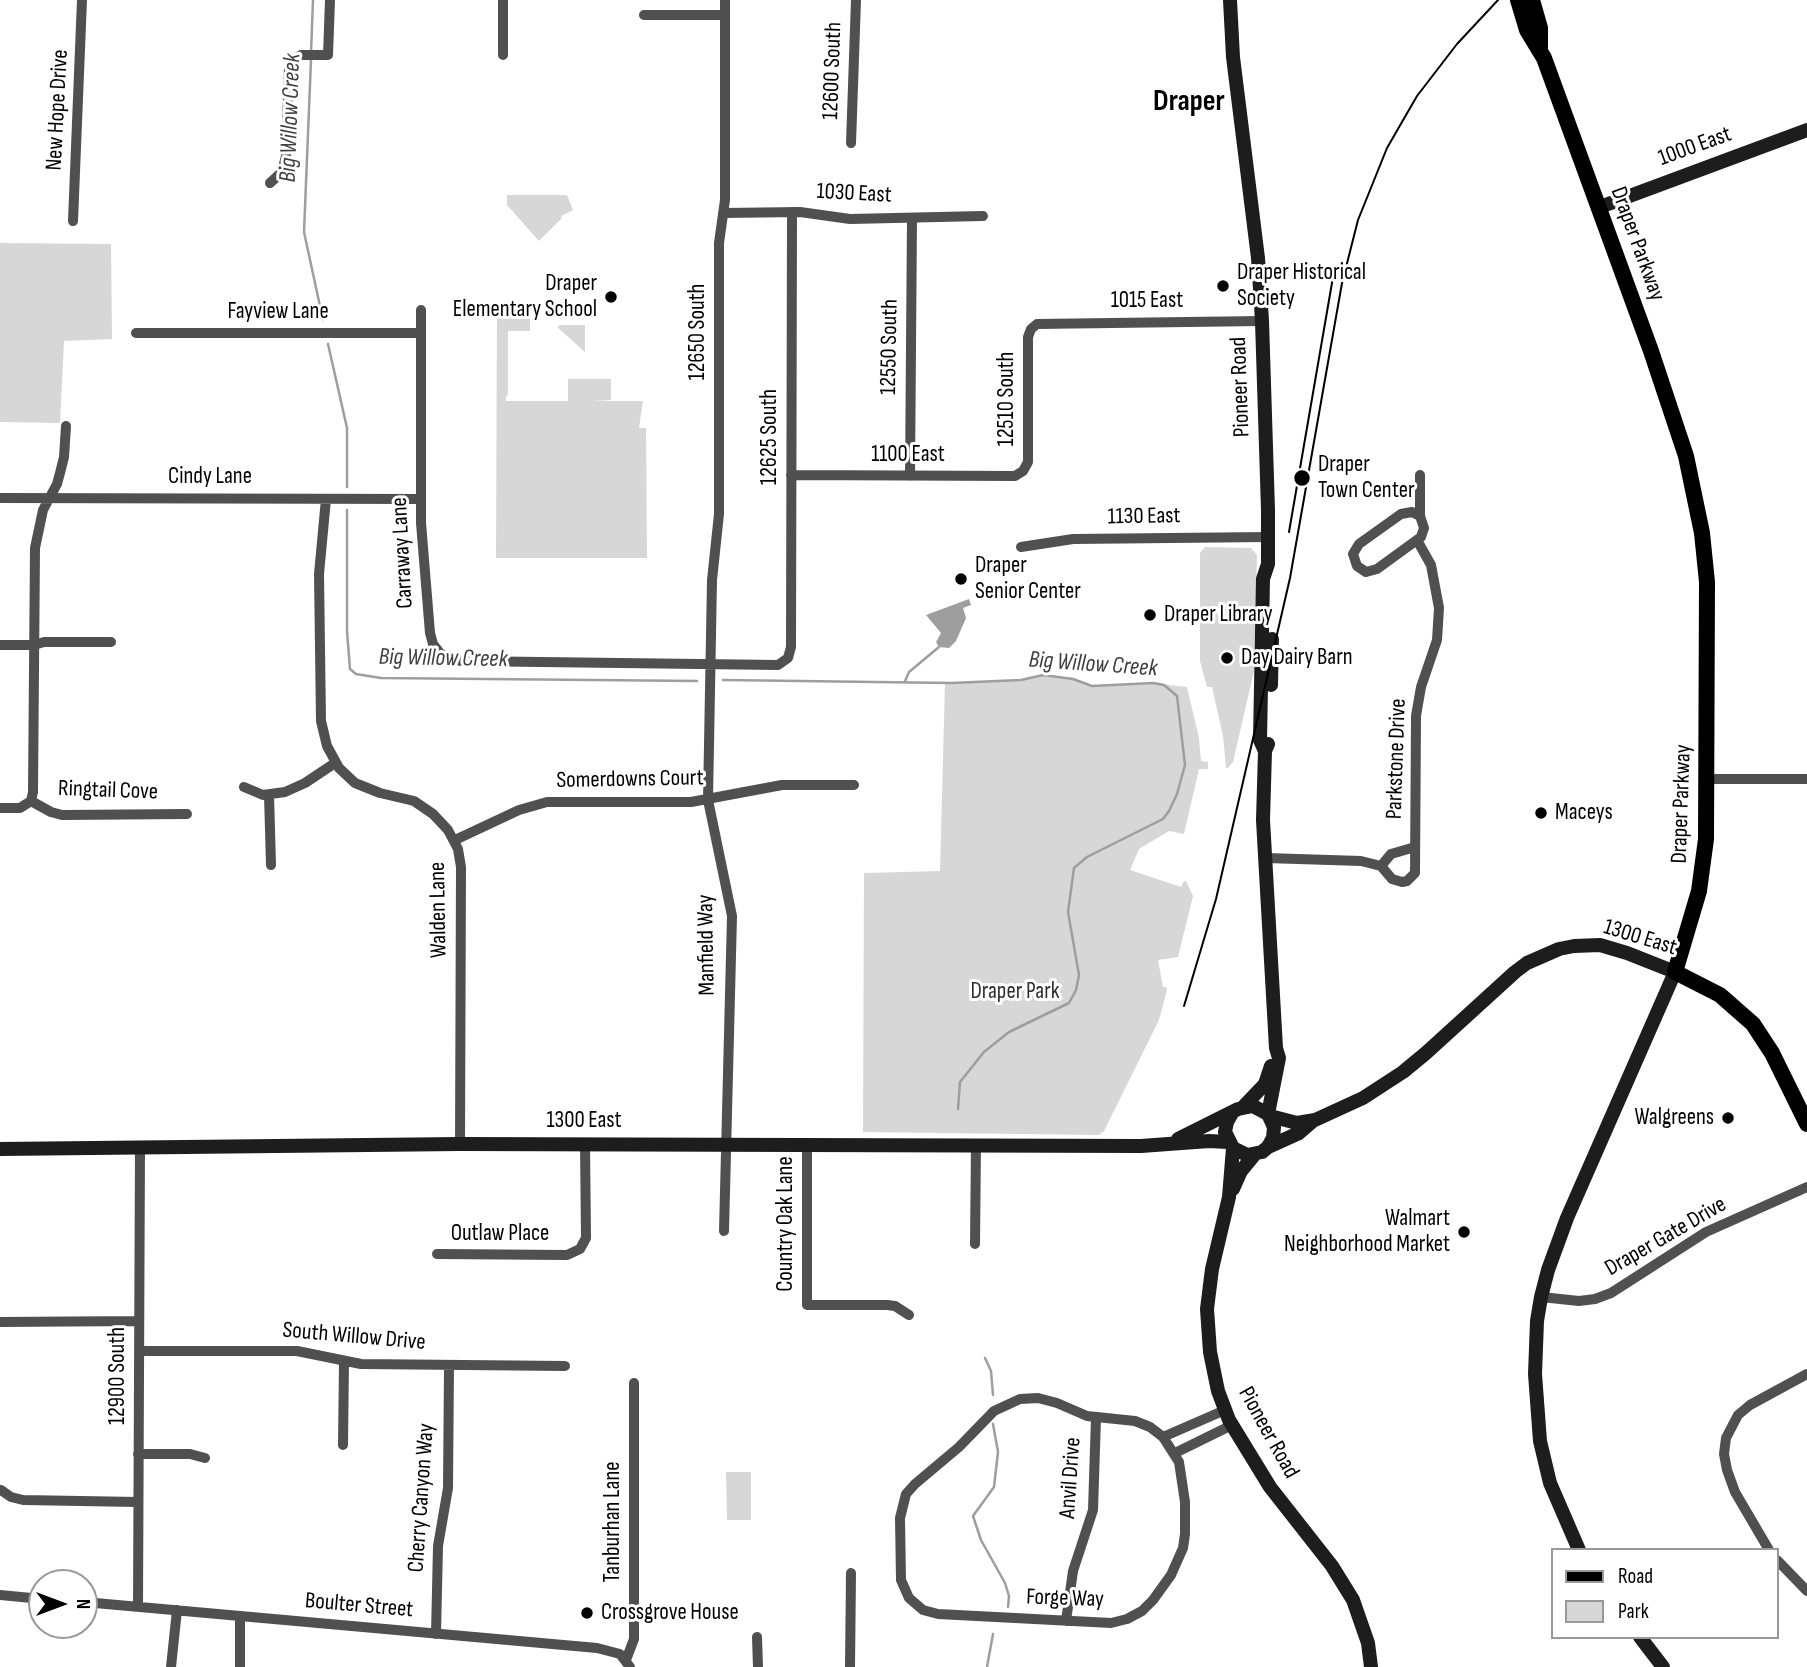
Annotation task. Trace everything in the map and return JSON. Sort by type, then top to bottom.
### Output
[{"type":"main road","name":"Pioneer Road","points":[[1230,0],[1233,57],[1258,258],[1262,321],[1268,564],[1264,579],[1260,740],[1265,751],[1263,812],[1276,1048],[1279,1058],[1269,1115]]},
{"type":"main road","name":"Draper Parkway","points":[[1518,0],[1527,30],[1540,48],[1600,207],[1682,444],[1696,502],[1707,582],[1704,869],[1691,925],[1675,972],[1567,1218],[1541,1297],[1535,1374],[1540,1441],[1550,1483],[1578,1548]]},
{"type":"main road","name":"Draper Parkway","points":[[1532,0],[1540,28],[1540,48]]},
{"type":"main road","name":"1000 East","points":[[1600,207],[1807,130]]},
{"type":"main road","name":"1300 East","points":[[1261,1150],[1299,1133],[1315,1120],[1363,1098],[1403,1072],[1515,972],[1545,954],[1574,946],[1600,945],[1630,954],[1675,972],[1720,995],[1753,1024],[1772,1054],[1807,1124]]},
{"type":"main road","name":"Pioneer Road","points":[[1238,1109],[1268,1079],[1276,1048]]},
{"type":"main road","points":[[1253,1106],[1269,1115],[1274,1127],[1273,1138],[1261,1150],[1241,1153],[1231,1145],[1225,1132],[1227,1122],[1238,1109],[1253,1106]]},
{"type":"main road","name":"1300 East","points":[[1168,1144],[1238,1109]]},
{"type":"main road","name":"1300 East","points":[[1269,1115],[1297,1123],[1315,1120]]},
{"type":"main road","name":"1300 East","points":[[0,1149],[460,1144],[1168,1144],[1209,1141],[1231,1145]]},
{"type":"main road","name":"Pioneer Road","points":[[1231,1145],[1229,1197],[1212,1269],[1207,1309],[1210,1352],[1218,1391],[1232,1425],[1270,1487],[1332,1566],[1353,1600],[1368,1643],[1371,1667]]},
{"type":"main road","name":"Pioneer Road","points":[[1229,1197],[1241,1171],[1261,1150]]},
{"type":"main road","points":[[1642,1639],[1663,1667]]},
{"type":"street","name":"New Hope Drive","points":[[73,221],[82,0]]},
{"type":"street","points":[[270,183],[282,172],[286,156],[289,68],[293,60],[304,55],[325,55],[330,0]]},
{"type":"street","points":[[503,0],[503,55]]},
{"type":"street","name":"12650 South","points":[[710,663],[713,571],[718,527],[719,243],[725,194],[725,0]]},
{"type":"street","name":"12600 South","points":[[851,142],[856,0]]},
{"type":"street","points":[[644,15],[725,15]]},
{"type":"street","name":"1030 East","points":[[723,213],[792,212],[850,219],[983,216]]},
{"type":"street","name":"12625 South","points":[[785,660],[791,647],[792,212]]},
{"type":"street","name":"12550 South","points":[[909,476],[912,218]]},
{"type":"street","name":"Carraway Lane","points":[[421,310],[420,499],[430,633],[433,644],[445,657],[461,661],[774,665],[785,660]]},
{"type":"street","name":"1015 East","points":[[1034,326],[1046,322],[1262,321]]},
{"type":"street","name":"12510 South","points":[[1023,471],[1028,458],[1028,337],[1034,326]]},
{"type":"street","name":"Fayview Lane","points":[[136,333],[420,333]]},
{"type":"street","points":[[0,808],[23,807],[31,801],[33,792],[35,548],[40,522],[57,484],[64,457],[66,426]]},
{"type":"street","name":"1100 East","points":[[791,475],[1011,476],[1023,471]]},
{"type":"street","points":[[1420,475],[1420,516],[1424,528],[1417,540],[1371,572],[1361,569],[1353,554],[1359,544],[1401,514],[1412,512],[1420,516]]},
{"type":"street","name":"Cindy Lane","points":[[0,498],[420,499]]},
{"type":"street","name":"Walden Lane","points":[[326,499],[319,573],[321,713],[324,738],[335,763],[361,787],[414,802],[441,821],[455,840],[461,867],[460,1144]]},
{"type":"street","name":"1130 East","points":[[1021,548],[1073,539],[1268,537]]},
{"type":"street","name":"Parkstone Drive","points":[[1381,866],[1391,854],[1415,847],[1416,716],[1421,687],[1437,640],[1439,616],[1435,579],[1417,540]]},
{"type":"street","points":[[0,645],[111,642]]},
{"type":"street","name":"Manfield Way","points":[[710,663],[708,800],[732,916],[724,1231]]},
{"type":"street","points":[[244,788],[269,796],[296,788],[335,763]]},
{"type":"street","points":[[1707,779],[1807,779]]},
{"type":"street","name":"Somerdowns Court","points":[[455,840],[519,810],[547,803],[691,802],[782,785],[854,785]]},
{"type":"street","points":[[269,796],[271,865]]},
{"type":"street","name":"Ringtail Cove","points":[[31,801],[62,815],[187,814]]},
{"type":"street","points":[[1266,859],[1344,859],[1381,866],[1392,879],[1407,881],[1415,873],[1415,847]]},
{"type":"street","name":"Outlaw Place","points":[[438,1254],[567,1255],[580,1250],[586,1238],[585,1144]]},
{"type":"street","name":"Country Oak Lane","points":[[807,1144],[807,1304],[887,1304],[909,1315]]},
{"type":"street","points":[[975,1244],[976,1144]]},
{"type":"street","name":"12900 South","points":[[138,1606],[141,1146]]},
{"type":"street","name":"Draper Gate Drive","points":[[1541,1297],[1579,1301],[1611,1293],[1706,1232],[1807,1187]]},
{"type":"street","points":[[0,1322],[139,1321]]},
{"type":"street","name":"South Willow Drive","points":[[139,1351],[297,1351],[344,1361],[383,1365],[565,1366]]},
{"type":"street","points":[[343,1445],[344,1361]]},
{"type":"street","name":"Cherry Canyon Way","points":[[436,1634],[438,1546],[449,1488],[449,1365]]},
{"type":"street","points":[[1768,1548],[1745,1513],[1727,1470],[1724,1454],[1726,1438],[1738,1416],[1750,1405],[1807,1374]]},
{"type":"street","name":"Tanburhan Lane","points":[[628,1663],[634,1639],[634,1383]]},
{"type":"street","name":"Forge Way","points":[[1096,1418],[1038,1398],[1009,1403],[989,1415],[959,1447],[915,1484],[906,1494],[900,1512],[901,1573],[905,1592],[918,1607],[938,1614],[1111,1623],[1128,1619],[1142,1611],[1167,1581],[1178,1562],[1185,1534],[1184,1484],[1175,1452],[1163,1437]]},
{"type":"street","points":[[1096,1418],[1135,1420],[1163,1437],[1225,1410]]},
{"type":"street","name":"Anvil Drive","points":[[1066,1621],[1073,1571],[1093,1510],[1096,1418]]},
{"type":"street","points":[[1175,1452],[1232,1425]]},
{"type":"street","points":[[138,1454],[190,1454],[205,1458]]},
{"type":"street","points":[[1,1490],[11,1497],[23,1500],[138,1502]]},
{"type":"street","points":[[1779,1562],[1807,1591]]},
{"type":"street","points":[[850,1573],[850,1667]]},
{"type":"street","points":[[0,1595],[28,1598]]},
{"type":"street","name":"Boulter Street","points":[[98,1603],[597,1648],[620,1654],[628,1663]]},
{"type":"street","points":[[171,1667],[177,1610]]},
{"type":"street","points":[[240,1616],[240,1667]]},
{"type":"street","points":[[757,1637],[758,1667]]},
{"type":"green space","points":[[507,195],[567,195],[573,210],[561,216],[539,241],[507,205]]},
{"type":"green space","points":[[0,243],[111,244],[112,339],[64,341],[60,423],[0,422]]},
{"type":"green space","points":[[497,309],[530,309],[530,331],[508,331],[506,401],[568,401],[568,379],[611,379],[611,400],[593,401],[643,401],[639,428],[646,428],[647,558],[496,558]]},
{"type":"green space","points":[[585,325],[585,352],[557,327]]},
{"type":"green space","points":[[1205,547],[1251,548],[1257,555],[1254,671],[1233,762],[1228,768],[1212,687],[1207,687],[1200,661],[1200,553]]},
{"type":"green space","name":"Draper Park","points":[[1043,675],[1073,679],[1092,686],[1153,683],[1187,687],[1199,738],[1201,761],[1208,762],[1208,769],[1199,769],[1184,834],[1169,831],[1139,849],[1130,870],[1181,887],[1186,881],[1193,896],[1178,957],[1158,960],[1163,987],[1167,990],[1159,1020],[1104,1131],[1099,1135],[863,1132],[864,873],[940,871],[945,683],[1021,680]]},
{"type":"green space","points":[[726,1472],[751,1472],[751,1520],[727,1520]]},
{"type":"shaded area","points":[[969,599],[971,605],[963,608],[966,618],[956,641],[949,648],[939,647],[936,642],[941,633],[926,615]]},
{"type":"waterway","name":"Big Willow Creek","points":[[311,53],[313,0]]},
{"type":"waterway","name":"Big Willow Creek","points":[[311,60],[304,232],[323,320]]},
{"type":"waterway","name":"Big Willow Creek","points":[[328,344],[347,428],[347,487]]},
{"type":"waterway","name":"Big Willow Creek","points":[[347,510],[347,631],[350,669],[356,674],[381,678],[697,681]]},
{"type":"waterway","points":[[905,681],[909,672],[939,647]]},
{"type":"waterway","name":"Big Willow Creek","points":[[723,680],[951,683],[1021,680],[1043,675],[1073,679],[1092,686],[1153,683],[1164,685],[1177,696],[1185,765],[1169,811],[1163,819],[1087,857],[1074,868],[1068,912],[1079,975],[1076,990],[1069,1003],[1009,1032],[984,1052],[960,1082],[958,1109]]},
{"type":"waterway","name":"Big Willow Creek","points":[[985,1358],[991,1371],[993,1395]]},
{"type":"waterway","name":"Big Willow Creek","points":[[993,1424],[998,1452],[994,1487],[973,1516],[981,1540],[1005,1583],[1009,1596],[1008,1607]]},
{"type":"waterway","name":"Big Willow Creek","points":[[987,1667],[993,1634]]},
{"type":"tram line","points":[[1184,1006],[1216,899],[1290,578],[1342,283],[1358,220],[1387,148],[1417,96],[1457,44],[1498,0]]},
{"type":"tram line","points":[[1289,532],[1333,277]]},
{"type":"place","name":"Draper Historical Society","points":[[1223,286]]},
{"type":"place","name":"Draper Elementary School","points":[[611,297]]},
{"type":"place","name":"Draper Town Center","points":[[1302,478]]},
{"type":"place","name":"Draper Senior Center","points":[[961,579]]},
{"type":"place","name":"Draper Library","points":[[1150,615]]},
{"type":"place","name":"Day Dairy Barn","points":[[1227,658]]},
{"type":"place","name":"Maceys","points":[[1541,813]]},
{"type":"place","name":"Walgreens","points":[[1728,1118]]},
{"type":"place","name":"Walmart Neighborhood Market","points":[[1464,1232]]},
{"type":"place","name":"Crossgrove House","points":[[587,1613]]},
{"type":"district","name":"Draper","points":[[1189,102]]}]
